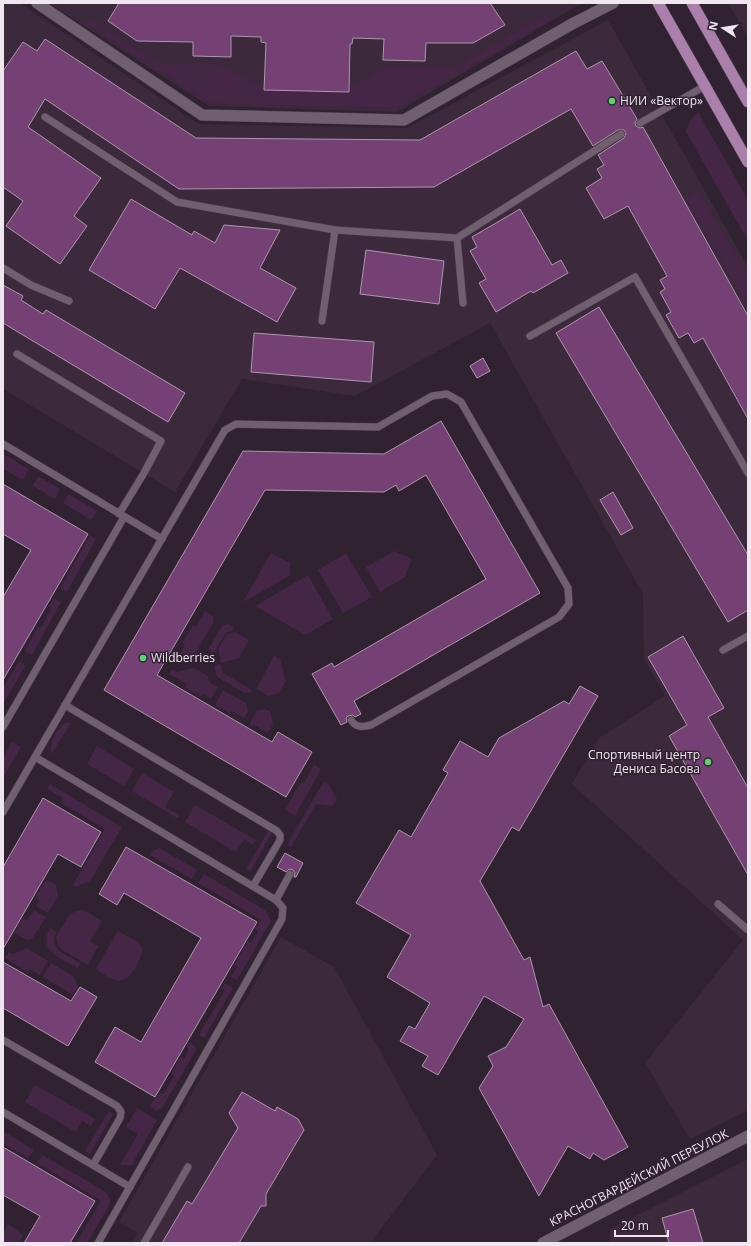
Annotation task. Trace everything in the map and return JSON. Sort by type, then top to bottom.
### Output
[{"type":"main road","points":[[658,3],[748,162]]},
{"type":"main road","points":[[692,3],[748,102]]},
{"type":"street","points":[[38,3],[202,115],[404,120],[572,24],[613,3]]},
{"type":"street","name":"КРАСНОГВАРДЕЙСКИЙ ПЕРЕУЛОК","points":[[543,1243],[748,1136]]},
{"type":"lane","points":[[640,123],[705,86]]},
{"type":"lane","points":[[45,117],[177,202],[335,230],[457,238],[622,134]]},
{"type":"lane","points":[[322,321],[335,230]]},
{"type":"lane","points":[[457,238],[463,303]]},
{"type":"lane","points":[[3,268],[31,285],[69,301]]},
{"type":"lane","points":[[530,336],[635,277],[748,473]]},
{"type":"lane","points":[[3,727],[122,515],[161,441],[17,354]]},
{"type":"lane","points":[[3,812],[225,430],[236,424],[378,427],[432,396],[448,394],[461,402],[568,588],[569,604],[559,617],[371,725],[361,727],[353,723],[351,720]]},
{"type":"lane","points":[[3,444],[162,539]]},
{"type":"lane","points":[[723,650],[748,636]]},
{"type":"lane","points":[[65,705],[277,831],[280,835],[280,840],[253,886]]},
{"type":"lane","points":[[35,757],[276,900],[283,908],[282,920],[98,1243]]},
{"type":"lane","points":[[276,900],[290,874]]},
{"type":"lane","points":[[718,904],[748,930]]},
{"type":"lane","points":[[3,1040],[117,1106],[121,1112],[120,1118],[93,1165]]},
{"type":"lane","points":[[3,1112],[130,1187]]},
{"type":"lane","points":[[144,1243],[188,1167]]},
{"type":"shaded area","points":[[3,3],[20,3],[199,124],[407,128],[608,20],[748,267],[748,1110],[690,1139],[645,1063],[743,940],[572,784],[599,738],[665,696],[644,659],[643,594],[490,323],[355,396],[242,379],[175,492],[3,389]]},
{"type":"shaded area","points":[[49,3],[582,3],[397,112],[209,106]]},
{"type":"shaded area","points":[[728,3],[748,3],[748,37]]},
{"type":"shaded area","points":[[546,15],[550,21],[396,108],[210,103],[86,23],[89,19],[160,64],[221,65],[261,86],[352,87],[388,67],[454,68]]},
{"type":"shaded area","points":[[698,112],[748,200],[748,241],[686,132],[693,116]]},
{"type":"shaded area","points":[[699,191],[748,276],[748,288],[746,290],[748,293],[748,307],[686,199]]},
{"type":"shaded area","points":[[3,454],[29,469],[23,480],[3,469]]},
{"type":"shaded area","points":[[38,476],[60,489],[55,499],[33,486]]},
{"type":"shaded area","points":[[69,494],[97,511],[91,520],[63,503]]},
{"type":"shaded area","points":[[90,535],[96,539],[67,592],[60,589]]},
{"type":"shaded area","points":[[394,551],[412,559],[404,578],[380,592],[366,567]]},
{"type":"shaded area","points":[[271,553],[290,563],[290,575],[246,601],[244,600]]},
{"type":"shaded area","points":[[346,553],[372,597],[343,613],[318,570]]},
{"type":"shaded area","points":[[308,575],[333,619],[305,635],[255,606]]},
{"type":"shaded area","points":[[54,598],[61,602],[32,655],[25,651],[38,627],[41,628],[51,609],[49,607]]},
{"type":"shaded area","points":[[205,611],[213,616],[214,621],[194,656],[188,657],[181,653],[185,645],[182,643],[193,625],[196,627]]},
{"type":"shaded area","points":[[228,624],[234,628],[232,631],[226,633],[216,649],[217,651],[211,653],[209,648],[222,626]]},
{"type":"shaded area","points":[[235,632],[249,640],[239,658],[221,663],[218,649],[227,634]]},
{"type":"shaded area","points":[[274,656],[280,659],[286,681],[279,693],[268,696],[256,689]]},
{"type":"shaded area","points":[[19,661],[26,665],[3,704],[3,688]]},
{"type":"shaded area","points":[[220,664],[223,673],[252,690],[251,692],[245,693],[217,677],[214,666]]},
{"type":"shaded area","points":[[194,668],[208,676],[209,682],[218,687],[211,699],[203,694],[202,697],[185,688],[187,684],[169,674],[172,670],[177,672]]},
{"type":"shaded area","points":[[223,690],[246,703],[248,711],[244,718],[232,711],[230,714],[215,705]]},
{"type":"shaded area","points":[[265,709],[270,711],[273,724],[268,733],[254,725],[252,727],[249,725],[257,710]]},
{"type":"shaded area","points":[[66,722],[71,723],[51,755],[52,741],[59,728]]},
{"type":"shaded area","points":[[12,742],[21,747],[3,778],[3,758]]},
{"type":"shaded area","points":[[97,746],[134,769],[124,786],[87,764]]},
{"type":"shaded area","points":[[314,765],[321,769],[295,816],[285,810],[301,782],[304,783]]},
{"type":"shaded area","points":[[142,773],[174,792],[165,807],[179,815],[177,818],[132,791]]},
{"type":"shaded area","points":[[324,781],[328,784],[337,799],[332,806],[316,804],[291,847],[287,845]]},
{"type":"shaded area","points":[[50,784],[122,827],[90,881],[76,887],[73,885],[105,829],[61,803],[63,798],[47,789]]},
{"type":"shaded area","points":[[195,805],[256,840],[253,845],[244,839],[236,852],[185,822]]},
{"type":"shaded area","points":[[268,831],[272,833],[250,872],[246,869]]},
{"type":"shaded area","points":[[159,848],[197,870],[192,879],[150,855],[153,851]]},
{"type":"shaded area","points":[[204,874],[266,911],[271,921],[237,980],[231,977],[237,967],[234,965],[248,941],[252,942],[258,931],[255,929],[261,920],[198,883]]},
{"type":"shaded area","points":[[46,880],[56,885],[58,896],[48,913],[36,906],[39,901],[35,898]]},
{"type":"shaded area","points":[[34,910],[46,917],[32,939],[27,940],[14,933],[23,918],[27,920]]},
{"type":"shaded area","points":[[83,910],[102,921],[90,941],[98,946],[88,965],[61,949],[57,943],[56,937],[69,915],[76,911]]},
{"type":"shaded area","points":[[50,928],[57,932],[54,938],[56,947],[65,955],[81,963],[78,968],[58,957],[49,948],[46,943]]},
{"type":"shaded area","points":[[118,931],[138,942],[143,949],[134,971],[130,976],[120,981],[110,978],[96,969]]},
{"type":"shaded area","points":[[281,937],[334,967],[437,1155],[370,1243],[132,1243],[138,1233],[119,1222]]},
{"type":"shaded area","points":[[27,948],[48,961],[40,975],[30,969],[28,972],[5,958],[9,952],[13,954]]},
{"type":"shaded area","points":[[51,963],[74,977],[78,987],[73,995],[43,977]]},
{"type":"shaded area","points":[[225,983],[233,988],[204,1038],[199,1035],[225,990],[222,988]]},
{"type":"shaded area","points":[[189,1042],[195,1046],[196,1050],[162,1108],[156,1111],[150,1106],[160,1093],[163,1094],[174,1076],[171,1074],[181,1057],[184,1059],[189,1049],[187,1047]]},
{"type":"shaded area","points":[[35,1085],[95,1119],[91,1126],[82,1121],[76,1132],[25,1102]]},
{"type":"shaded area","points":[[137,1108],[157,1120],[132,1165],[120,1165],[138,1134],[126,1127]]},
{"type":"shaded area","points":[[109,1111],[113,1114],[90,1154],[85,1151]]},
{"type":"shaded area","points":[[3,1131],[34,1150],[28,1158],[3,1143]]},
{"type":"shaded area","points":[[42,1155],[106,1192],[110,1199],[109,1206],[87,1243],[76,1243],[101,1201],[37,1163]]},
{"type":"shaded area","points":[[748,1159],[748,1243],[609,1243],[610,1229]]},
{"type":"shaded area","points":[[8,1224],[23,1235],[19,1243],[3,1243],[3,1234]]},
{"type":"building","points":[[119,3],[490,3],[505,25],[473,43],[426,43],[425,61],[383,60],[384,39],[353,38],[352,44],[350,44],[349,92],[264,90],[266,43],[261,42],[261,37],[231,36],[231,57],[193,56],[193,42],[137,41],[108,21]]},
{"type":"building","points":[[45,39],[196,138],[420,140],[576,51],[587,69],[602,61],[637,119],[635,123],[636,126],[640,128],[643,127],[748,316],[748,419],[703,338],[694,343],[688,333],[679,338],[666,315],[671,312],[660,292],[665,289],[660,280],[667,276],[628,206],[604,219],[586,188],[602,178],[597,169],[604,165],[598,155],[624,138],[626,133],[624,130],[618,130],[593,146],[571,109],[434,187],[179,189],[45,99],[28,127],[101,178],[74,216],[87,226],[60,264],[6,226],[23,201],[3,187],[3,71],[23,42],[37,51]]},
{"type":"building","points":[[131,199],[192,235],[194,231],[215,243],[224,225],[280,230],[260,268],[296,288],[277,322],[180,268],[155,309],[89,270]]},
{"type":"building","points":[[520,209],[552,265],[561,260],[568,273],[533,293],[531,291],[496,312],[479,283],[486,279],[470,251],[477,247],[472,237]]},
{"type":"building","points":[[366,250],[444,261],[439,304],[360,294]]},
{"type":"building","points":[[3,285],[23,296],[21,300],[43,314],[46,310],[185,393],[168,422],[3,323]]},
{"type":"building","points":[[599,307],[748,555],[748,610],[728,622],[556,333]]},
{"type":"building","points":[[254,333],[374,342],[371,382],[251,372]]},
{"type":"building","points":[[483,358],[490,371],[477,378],[470,366]]},
{"type":"building","points":[[441,421],[540,593],[354,701],[361,714],[355,717],[353,715],[348,716],[346,718],[347,722],[341,725],[312,674],[332,663],[334,667],[486,579],[426,475],[399,491],[396,485],[384,492],[265,490],[157,675],[272,742],[278,732],[312,752],[286,797],[104,690],[243,451],[384,454]]},
{"type":"building","points":[[3,484],[88,534],[3,680],[3,597],[31,550],[3,534]]},
{"type":"building","points":[[613,492],[633,528],[621,535],[600,500]]},
{"type":"building","name":"Спортивный центр Дениса Басова","points":[[683,636],[724,708],[708,717],[748,788],[748,875],[669,736],[687,725],[648,657]]},
{"type":"building","points":[[580,686],[598,696],[519,831],[512,827],[480,881],[524,960],[530,957],[543,1007],[549,1004],[628,1147],[604,1160],[593,1153],[590,1159],[568,1146],[539,1196],[479,1088],[493,1066],[488,1056],[506,1047],[524,1019],[484,996],[438,1075],[422,1066],[428,1056],[400,1041],[409,1026],[415,1029],[430,1003],[387,977],[411,935],[356,903],[399,830],[411,837],[448,773],[443,770],[460,741],[488,757],[499,738],[564,701],[569,704]]},
{"type":"building","points":[[43,798],[101,832],[81,867],[58,854],[3,949],[3,867]]},
{"type":"building","points":[[126,847],[257,922],[155,1097],[95,1062],[115,1027],[141,1042],[201,938],[124,893],[117,905],[99,894]]},
{"type":"building","points":[[285,853],[303,863],[296,877],[294,877],[295,873],[293,870],[289,869],[286,872],[277,867]]},
{"type":"building","points":[[3,962],[71,1001],[80,987],[97,997],[68,1046],[3,1008]]},
{"type":"building","points":[[242,1092],[275,1111],[277,1107],[298,1119],[304,1130],[266,1194],[266,1206],[261,1206],[239,1243],[162,1243],[187,1201],[192,1204],[238,1128],[229,1113]]},
{"type":"building","points":[[3,1147],[95,1201],[70,1243],[24,1243],[40,1216],[3,1195]]},
{"type":"building","points":[[693,1209],[703,1243],[669,1243],[662,1218]]},
{"type":"place","name":"НИИ «Вектор»","points":[[612,101]]},
{"type":"place","name":"Wildberries","points":[[143,658]]},
{"type":"place","name":"Спортивный центр Дениса Басова","points":[[708,762]]}]
